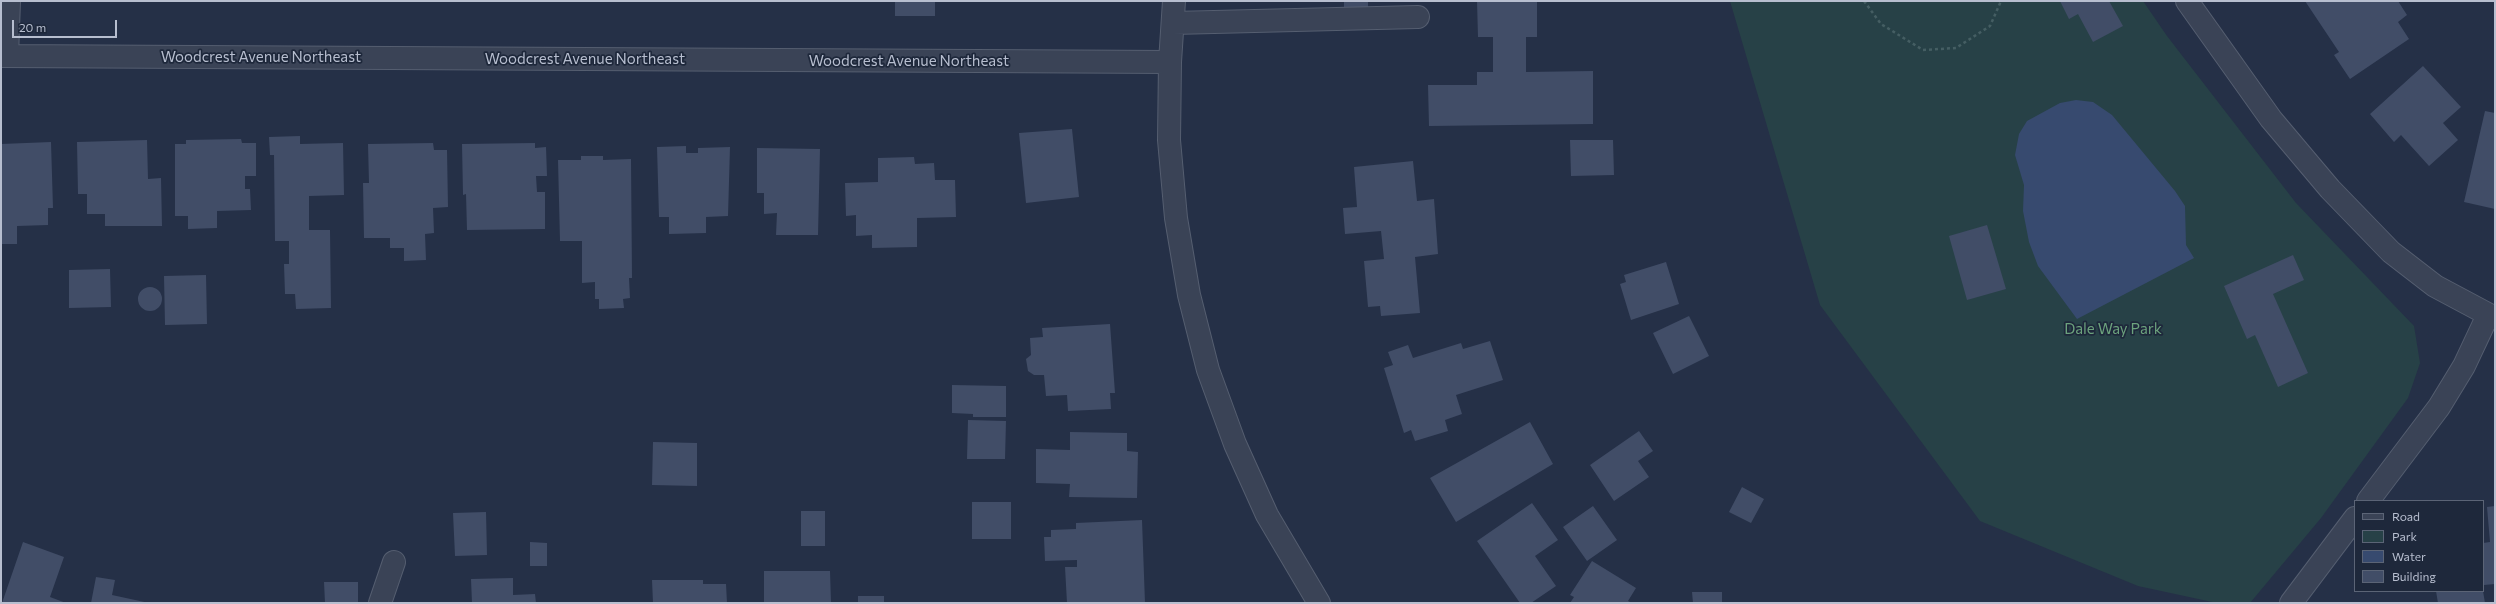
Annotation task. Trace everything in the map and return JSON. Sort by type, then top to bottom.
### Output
[{"type":"street","points":[[4,56],[9,1]]},
{"type":"street","points":[[1174,1],[1170,62],[1169,140],[1176,218],[1189,295],[1208,370],[1235,444],[1267,515],[1319,603]]},
{"type":"street","points":[[2187,1],[2271,119],[2335,194],[2391,252],[2435,286],[2492,317],[2439,407],[2369,500]]},
{"type":"street","points":[[1173,23],[1418,17]]},
{"type":"street","name":"Woodcrest Avenue Northeast","points":[[4,56],[1170,62]]},
{"type":"street","points":[[2291,603],[2354,519]]},
{"type":"street","points":[[380,603],[394,562]]},
{"type":"path","points":[[1864,1],[1881,24],[1922,50],[1956,48],[1990,26],[2001,1]]},
{"type":"green space","name":"Dale Way Park","points":[[1730,1],[2143,1],[2167,36],[2296,203],[2414,326],[2420,363],[2408,398],[2321,518],[2250,603],[2217,603],[2138,586],[1980,521],[1820,305]]},
{"type":"water","points":[[2076,100],[2093,102],[2112,115],[2175,191],[2185,206],[2186,245],[2194,258],[2077,319],[2038,266],[2029,242],[2023,211],[2024,185],[2015,155],[2019,134],[2027,121],[2060,103]]},
{"type":"building","points":[[895,1],[935,1],[935,16],[895,16]]},
{"type":"building","points":[[1344,1],[1368,1],[1368,13],[1344,14]]},
{"type":"building","points":[[1477,1],[1537,1],[1537,37],[1526,37],[1526,72],[1593,71],[1593,124],[1429,126],[1428,85],[1477,85],[1477,72],[1493,72],[1493,37],[1478,37]]},
{"type":"building","points":[[2060,1],[2109,1],[2123,26],[2093,42],[2078,14],[2069,19]]},
{"type":"building","points":[[2305,1],[2398,1],[2407,15],[2398,22],[2409,39],[2350,79],[2334,55],[2339,52]]},
{"type":"building","points":[[2423,66],[2461,107],[2443,123],[2458,140],[2429,166],[2401,135],[2394,142],[2370,114]]},
{"type":"building","points":[[2485,111],[2495,113],[2495,209],[2464,202]]},
{"type":"building","points":[[1072,129],[1079,197],[1026,203],[1019,133]]},
{"type":"building","points":[[300,136],[300,144],[343,143],[344,195],[309,196],[309,230],[330,230],[331,308],[296,309],[295,294],[285,294],[284,264],[289,264],[289,241],[275,241],[274,155],[270,155],[269,137]]},
{"type":"building","points":[[241,139],[242,143],[256,143],[256,176],[245,176],[245,189],[250,189],[251,210],[217,211],[217,228],[188,229],[188,216],[175,216],[175,144],[186,144],[186,140]]},
{"type":"building","points":[[147,140],[148,179],[161,178],[162,226],[105,226],[105,214],[87,214],[87,194],[78,194],[77,142]]},
{"type":"building","points":[[1570,140],[1613,140],[1614,175],[1571,176]]},
{"type":"building","points":[[51,142],[53,208],[48,208],[48,225],[17,226],[17,244],[1,244],[1,144]]},
{"type":"building","points":[[433,143],[434,150],[447,150],[448,207],[433,208],[434,233],[425,234],[426,260],[404,261],[404,248],[390,248],[390,238],[364,238],[363,183],[369,183],[368,144]]},
{"type":"building","points":[[535,143],[535,148],[546,147],[547,176],[536,176],[537,192],[545,192],[545,229],[467,230],[466,194],[463,195],[462,144]]},
{"type":"building","points":[[686,146],[686,153],[698,153],[698,148],[730,147],[728,216],[706,217],[706,233],[669,234],[669,217],[659,217],[657,147]]},
{"type":"building","points":[[757,148],[820,149],[818,235],[776,235],[777,213],[764,214],[764,193],[757,193]]},
{"type":"building","points":[[581,156],[603,156],[603,160],[631,159],[632,278],[629,278],[630,298],[623,299],[624,308],[599,309],[599,299],[595,299],[595,282],[582,283],[582,241],[560,241],[558,160],[581,160]]},
{"type":"building","points":[[914,157],[915,164],[934,163],[935,180],[955,180],[956,217],[917,218],[917,247],[872,248],[872,235],[856,236],[856,215],[846,216],[845,183],[878,182],[878,158]]},
{"type":"building","points":[[1413,161],[1417,201],[1434,199],[1438,254],[1415,257],[1420,313],[1381,316],[1380,306],[1368,307],[1364,261],[1384,259],[1381,231],[1345,234],[1343,208],[1357,207],[1354,167]]},
{"type":"building","points":[[1987,225],[2006,289],[1967,300],[1949,236]]},
{"type":"building","points":[[2293,255],[2304,280],[2273,294],[2308,373],[2278,387],[2255,335],[2247,339],[2224,286]]},
{"type":"building","points":[[1666,262],[1679,304],[1631,320],[1620,284],[1626,282],[1624,275]]},
{"type":"building","points":[[110,269],[111,307],[69,308],[69,270]]},
{"type":"building","points":[[206,275],[207,324],[165,325],[164,276]]},
{"type":"building","points":[[150,287],[155,288],[161,294],[161,304],[155,310],[150,311],[145,310],[139,304],[138,299],[139,294],[145,288]]},
{"type":"building","points":[[1689,316],[1709,356],[1673,374],[1653,333]]},
{"type":"building","points":[[1110,324],[1115,393],[1110,393],[1111,409],[1068,411],[1067,395],[1046,396],[1044,375],[1034,375],[1028,371],[1026,359],[1031,355],[1030,338],[1043,337],[1042,328]]},
{"type":"building","points":[[1490,341],[1503,380],[1456,395],[1462,414],[1445,420],[1448,431],[1415,441],[1411,430],[1404,433],[1384,368],[1393,365],[1388,352],[1408,345],[1413,358],[1461,343],[1463,349]]},
{"type":"building","points":[[952,385],[1006,386],[1006,417],[973,417],[973,414],[952,413]]},
{"type":"building","points":[[968,420],[1006,421],[1005,459],[967,459]]},
{"type":"building","points":[[1530,422],[1553,464],[1456,522],[1430,478]]},
{"type":"building","points":[[1639,431],[1653,451],[1638,461],[1649,477],[1614,501],[1590,465]]},
{"type":"building","points":[[1070,432],[1127,433],[1127,451],[1138,452],[1137,498],[1069,497],[1070,484],[1036,483],[1036,449],[1070,450]]},
{"type":"building","points":[[653,442],[697,443],[697,486],[652,485]]},
{"type":"building","points":[[1742,487],[1764,499],[1751,523],[1729,512]]},
{"type":"building","points":[[972,502],[1011,502],[1011,539],[972,539]]},
{"type":"building","points":[[1532,503],[1558,540],[1535,556],[1556,586],[1531,603],[1520,603],[1477,541]]},
{"type":"building","points":[[1593,506],[1617,540],[1587,561],[1563,527]]},
{"type":"building","points":[[2495,506],[2495,584],[2484,585],[2484,543],[2490,542],[2487,507]]},
{"type":"building","points":[[801,511],[825,511],[825,546],[801,546]]},
{"type":"building","points":[[486,512],[487,555],[455,556],[453,513]]},
{"type":"building","points":[[1142,520],[1145,603],[1067,603],[1065,567],[1077,567],[1077,560],[1045,561],[1044,537],[1051,537],[1051,530],[1076,529],[1076,523]]},
{"type":"building","points":[[23,542],[64,557],[50,597],[66,603],[2,603]]},
{"type":"building","points":[[530,542],[547,543],[547,566],[530,566]]},
{"type":"building","points":[[1592,561],[1636,588],[1628,601],[1632,603],[1570,603],[1574,597],[1570,595]]},
{"type":"building","points":[[764,571],[830,571],[831,603],[764,603]]},
{"type":"building","points":[[96,577],[115,580],[112,595],[149,603],[91,603]]},
{"type":"building","points":[[513,578],[513,595],[535,594],[536,603],[472,603],[471,579]]},
{"type":"building","points":[[652,580],[703,580],[703,584],[726,584],[727,603],[653,603]]},
{"type":"building","points":[[324,582],[358,582],[358,603],[325,603]]},
{"type":"building","points":[[1692,592],[1722,592],[1722,603],[1693,603]]},
{"type":"building","points":[[2436,592],[2483,592],[2485,603],[2438,603]]},
{"type":"building","points":[[858,596],[884,596],[884,603],[858,603]]}]
